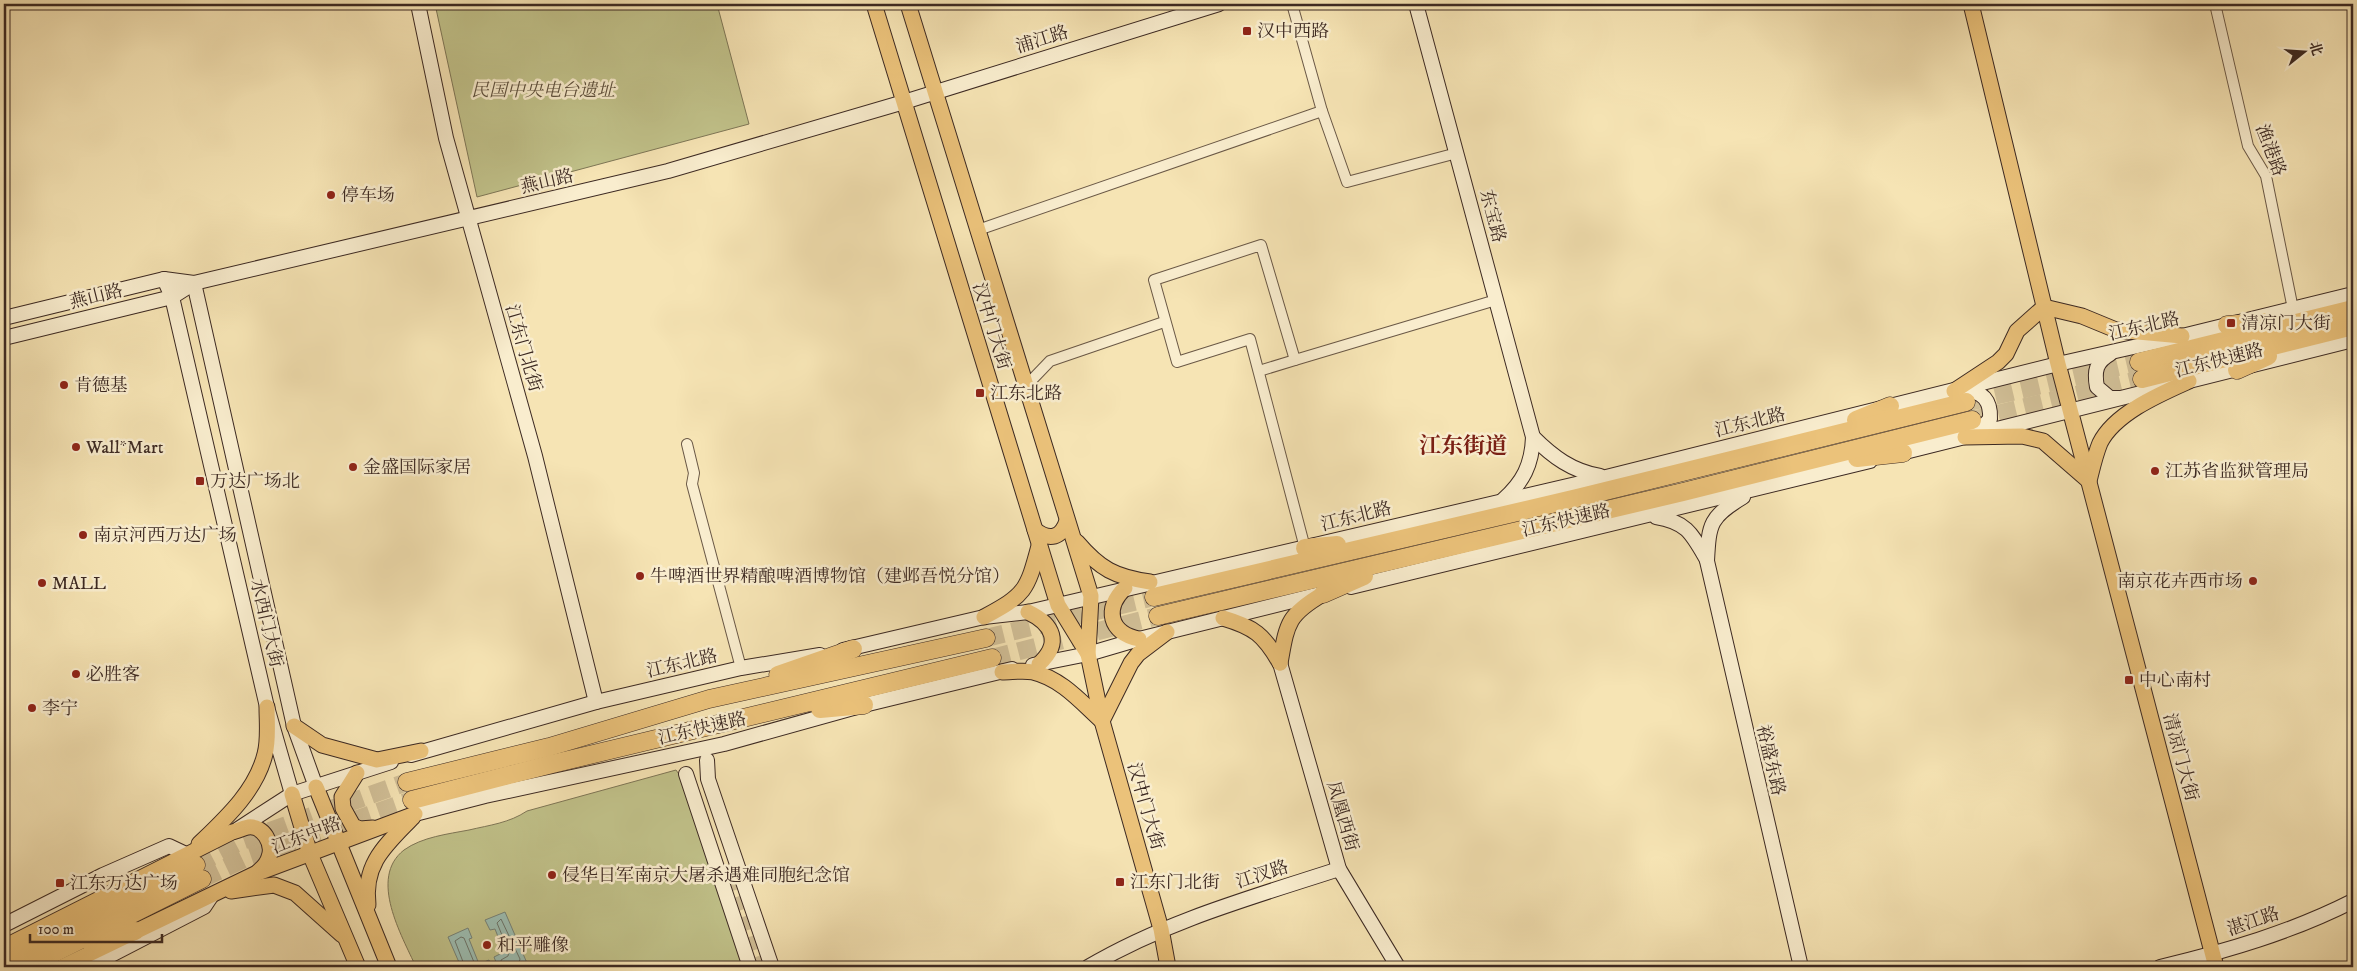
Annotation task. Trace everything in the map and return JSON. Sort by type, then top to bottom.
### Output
[{"type":"highway","name":"江东快速路","points":[[2141,370],[2320,326],[2353,309]]},
{"type":"highway","points":[[2226,325],[2320,326]]},
{"type":"highway","name":"江东快速路","points":[[2320,326],[2353,326]]},
{"type":"highway","points":[[2237,370],[2320,326]]},
{"type":"highway","name":"江东快速路","points":[[1152,590],[1407,538],[1789,446],[1960,394]]},
{"type":"highway","points":[[1789,446],[1890,406]]},
{"type":"highway","name":"江东快速路","points":[[1158,616],[1794,464],[1970,431]]},
{"type":"highway","points":[[1794,464],[1903,453]]},
{"type":"highway","points":[[1305,548],[1407,538]]},
{"type":"highway","points":[[1322,594],[1411,557]]},
{"type":"highway","name":"江东快速路","points":[[407,782],[549,747],[709,699],[986,638]]},
{"type":"highway","points":[[709,699],[853,649]]},
{"type":"highway","name":"江东快速路","points":[[414,807],[552,764],[760,714],[997,665]]},
{"type":"highway","points":[[760,714],[864,705]]},
{"type":"highway","points":[[26,967],[56,952],[195,866]]},
{"type":"highway","points":[[56,952],[112,892]]},
{"type":"highway","points":[[4,960],[56,952],[135,931]]},
{"type":"main road","name":"汉中门大街","points":[[874,4],[1058,605],[1088,654]]},
{"type":"main road","name":"汉中门大街","points":[[908,4],[1091,596],[1088,654],[1102,721],[1161,929],[1168,967]]},
{"type":"main road","name":"清凉门大街","points":[[1971,4],[2070,412],[2215,961]]},
{"type":"main road","points":[[1960,394],[2006,354],[2016,331],[2044,307],[2082,316],[2116,330],[2182,336]]},
{"type":"main road","points":[[1970,431],[2022,436],[2042,441],[2089,481],[2100,444],[2109,430],[2145,402],[2190,381]]},
{"type":"main road","points":[[984,618],[1013,602],[1024,589],[1032,573],[1037,537],[1055,537],[1060,534],[1067,521]]},
{"type":"main road","points":[[1072,536],[1089,556],[1104,569],[1152,590]]},
{"type":"main road","points":[[1125,588],[1116,596],[1111,610],[1120,632],[1126,636],[1139,639]]},
{"type":"main road","points":[[1280,663],[1288,625],[1294,614],[1305,604],[1322,594]]},
{"type":"main road","points":[[1028,612],[1046,623],[1053,639],[1051,650],[1039,664]]},
{"type":"main road","points":[[1223,618],[1251,627],[1265,640],[1280,663]]},
{"type":"main road","points":[[997,665],[1032,672],[1053,680],[1066,688],[1102,721],[1131,663],[1138,654],[1167,632]]},
{"type":"main road","points":[[195,866],[219,825],[255,780],[266,753],[267,707]]},
{"type":"main road","points":[[294,726],[322,745],[377,760],[421,752]]},
{"type":"main road","points":[[357,773],[342,797],[347,819],[353,826],[360,829],[378,828]]},
{"type":"main road","name":"水西门大街","points":[[316,787],[389,967]]},
{"type":"main road","name":"水西门大街","points":[[292,794],[310,854],[358,967]]},
{"type":"main road","points":[[369,918],[366,891],[373,862],[414,807]]},
{"type":"main road","name":"江东中路","points":[[135,931],[255,874],[378,828],[414,807]]},
{"type":"main road","points":[[4,947],[112,892],[195,866],[232,832],[248,827],[258,829],[266,836],[271,847],[266,865],[255,874]]},
{"type":"main road","points":[[212,895],[274,885],[294,893],[346,938]]},
{"type":"street","name":"江东门北街","points":[[418,4],[446,138],[535,456],[596,702]]},
{"type":"street","name":"浦江路","points":[[904,102],[1219,4]]},
{"type":"street","points":[[1292,4],[1322,111],[1347,182],[1457,153]]},
{"type":"street","name":"东宝路","points":[[1416,4],[1533,438]]},
{"type":"street","name":"渔港路","points":[[2215,4],[2248,146],[2266,176],[2293,309]]},
{"type":"street","name":"燕山路","points":[[4,338],[172,297],[194,283],[668,171],[904,102]]},
{"type":"street","points":[[978,230],[1322,111]]},
{"type":"street","points":[[1295,360],[1262,245],[1154,280],[1164,322],[1177,362],[1250,339],[1305,548]]},
{"type":"street","name":"燕山路","points":[[4,318],[164,279],[194,283]]},
{"type":"street","name":"水西门大街","points":[[164,279],[172,297],[267,707],[292,794]]},
{"type":"street","name":"水西门大街","points":[[194,283],[294,726],[316,787]]},
{"type":"street","name":"江东北路","points":[[232,832],[292,794],[421,752],[596,702],[741,668],[853,649],[984,618],[1028,612],[1125,588],[1152,590],[1305,548],[1606,477],[1890,406],[1960,394],[2058,364],[2353,294]]},
{"type":"street","points":[[1259,371],[1496,300]]},
{"type":"street","points":[[1026,386],[1050,361],[1164,322]]},
{"type":"street","points":[[414,807],[484,796],[724,744],[997,665],[1039,664],[1088,654],[1223,618],[1903,453],[1970,431],[2070,412],[2353,340]]},
{"type":"street","points":[[2112,352],[2101,359],[2096,367],[2097,387],[2110,398],[2124,398]]},
{"type":"street","points":[[1960,394],[1982,394],[1989,402],[1990,419],[1970,431]]},
{"type":"street","points":[[1533,438],[1560,462],[1582,473],[1606,477]]},
{"type":"street","points":[[1502,500],[1518,486],[1532,453],[1533,438]]},
{"type":"street","points":[[687,444],[694,473],[692,484],[741,668]]},
{"type":"street","name":"裕盛东路","points":[[1756,489],[1726,507],[1714,519],[1708,534],[1707,561],[1801,967]]},
{"type":"street","name":"裕盛东路","points":[[1649,516],[1674,520],[1685,526],[1707,561]]},
{"type":"street","name":"凤凰西街","points":[[1280,663],[1339,869],[1398,967]]},
{"type":"street","points":[[702,790],[707,760],[724,744]]},
{"type":"street","points":[[666,756],[702,790],[732,882]]},
{"type":"street","points":[[707,760],[708,779],[732,882],[732,912],[739,936],[758,966]]},
{"type":"street","points":[[686,774],[732,882],[752,908],[767,954]]},
{"type":"street","points":[[4,925],[103,875],[169,846],[195,866]]},
{"type":"street","name":"江汊路","points":[[1088,967],[1117,950],[1161,929],[1339,869]]},
{"type":"street","name":"江东中路","points":[[88,967],[204,907],[212,895]]},
{"type":"street","points":[[732,912],[734,903],[741,900],[745,901],[752,908]]},
{"type":"street","name":"湛江路","points":[[2160,967],[2215,961],[2317,920],[2353,901]]},
{"type":"street","points":[[739,936],[744,940],[751,939],[756,936],[758,928]]},
{"type":"street","points":[[758,966],[751,952],[756,950],[767,954]]},
{"type":"street","points":[[758,966],[767,954]]},
{"type":"green space","name":"民国中央电台遗址","points":[[435,4],[717,4],[749,124],[477,197]]},
{"type":"green space","name":"侵华日军南京大屠杀遇难同胞纪念馆","points":[[676,770],[683,780],[744,967],[416,967],[397,924],[388,891],[389,876],[394,862],[404,850],[427,839],[499,823],[527,811]]},
{"type":"water","points":[[505,912],[527,963],[517,967],[498,967],[494,957],[504,952],[495,929],[490,930],[485,920]]},
{"type":"water","points":[[468,928],[472,938],[469,939],[479,964],[489,960],[492,967],[461,967],[448,937]]},
{"type":"tunnel","points":[[1969,402],[2139,362]]},
{"type":"tunnel","points":[[1972,420],[2142,379]]},
{"type":"tunnel","points":[[986,638],[1154,597]]},
{"type":"tunnel","points":[[992,658],[1158,616]]},
{"type":"tunnel","points":[[196,865],[239,842],[407,782]]},
{"type":"tunnel","points":[[202,879],[246,858],[412,800]]},
{"type":"tunnel","points":[[730,877],[759,966]]},
{"type":"place","name":"汉中西路","points":[[1247,31]]},
{"type":"place","name":"停车场","points":[[331,195]]},
{"type":"place","name":"清凉门大街","points":[[2231,323]]},
{"type":"place","name":"肯德基","points":[[64,385]]},
{"type":"place","name":"江东北路","points":[[980,393]]},
{"type":"place","name":"Wall*Mart","points":[[76,447]]},
{"type":"place","name":"金盛国际家居","points":[[353,467]]},
{"type":"place","name":"江苏省监狱管理局","points":[[2155,471]]},
{"type":"place","name":"万达广场北","points":[[200,481]]},
{"type":"place","name":"南京河西万达广场","points":[[83,535]]},
{"type":"place","name":"牛啤酒世界精酿啤酒博物馆（建邺吾悦分馆）","points":[[640,576]]},
{"type":"place","name":"南京花卉西市场","points":[[2253,581]]},
{"type":"place","name":"MALL","points":[[42,583]]},
{"type":"place","name":"必胜客","points":[[76,674]]},
{"type":"place","name":"中心南村","points":[[2129,680]]},
{"type":"place","name":"李宁","points":[[32,708]]},
{"type":"place","name":"侵华日军南京大屠杀遇难同胞纪念馆","points":[[552,875]]},
{"type":"place","name":"江东门北街","points":[[1120,882]]},
{"type":"place","name":"江东万达广场","points":[[60,883]]},
{"type":"place","name":"和平雕像","points":[[487,945]]},
{"type":"district","name":"江东街道","points":[[1463,445]]}]
